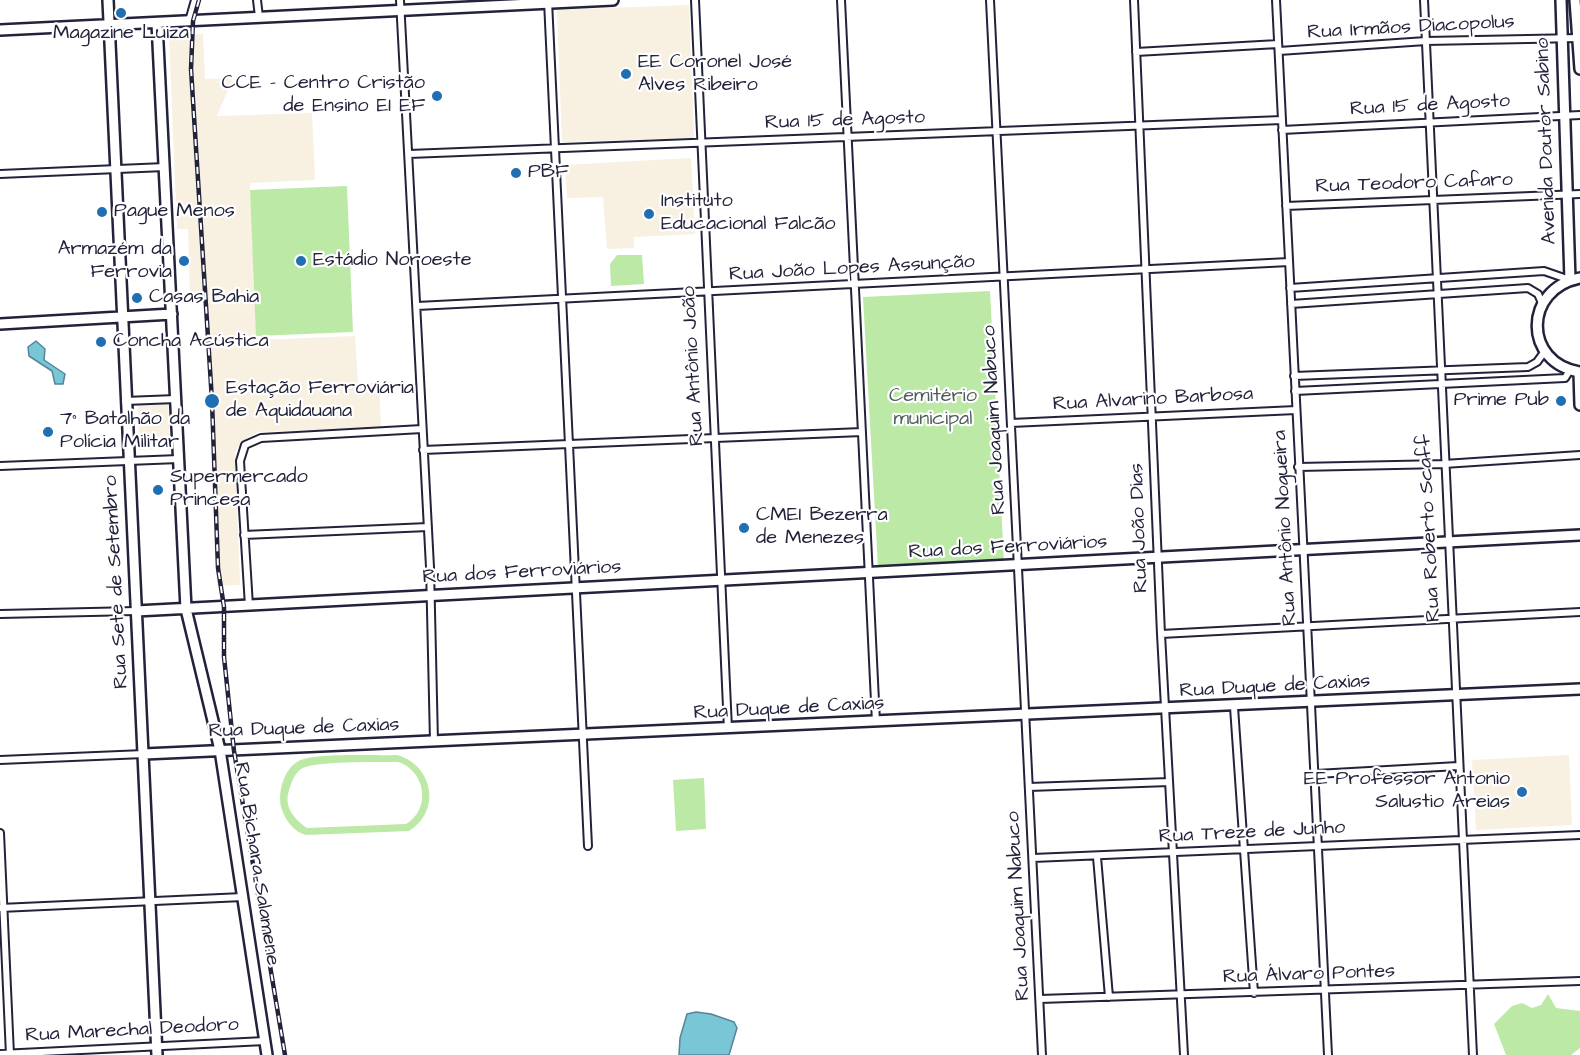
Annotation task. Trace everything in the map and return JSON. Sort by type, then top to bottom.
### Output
[{"type":"main road","name":"Rua Sete de Setembro","points":[[108,0],[157,1051]]},
{"type":"main road","points":[[0,30],[259,17],[400,5],[613,0]]},
{"type":"main road","name":"Avenida Doutor Sabino","points":[[1561,0],[1567,194],[1575,279]]},
{"type":"main road","name":"Avenida Doutor Sabino","points":[[1575,0],[1580,69]]},
{"type":"main road","name":"Rua Bichara Salamene","points":[[157,23],[186,609],[220,750],[267,1055]]},
{"type":"main road","points":[[1575,279],[1559,285],[1542,303],[1537,327],[1545,351],[1560,366],[1576,372],[1580,405]]},
{"type":"main road","points":[[0,324],[172,314]]},
{"type":"main road","name":"Rua dos Ferroviários","points":[[186,609],[1580,535]]},
{"type":"main road","points":[[136,611],[186,609]]},
{"type":"main road","name":"Rua Duque de Caxias","points":[[144,754],[728,730],[1580,689]]},
{"type":"street","points":[[189,21],[195,0]]},
{"type":"street","points":[[257,0],[259,17]]},
{"type":"street","name":"Rua Antônio João","points":[[695,0],[728,730]]},
{"type":"street","points":[[841,0],[876,722]]},
{"type":"street","name":"Rua Joaquim Nabuco","points":[[990,0],[1042,1055]]},
{"type":"street","name":"Rua João Dias","points":[[1134,0],[1161,634],[1184,1055]]},
{"type":"street","name":"Rua Antônio Nogueira","points":[[1276,0],[1303,551],[1313,703],[1328,1055]]},
{"type":"street","name":"Rua Roberto Scaff","points":[[1424,0],[1454,696],[1473,1055]]},
{"type":"street","points":[[549,1],[588,846]]},
{"type":"street","points":[[400,5],[428,527],[434,743]]},
{"type":"street","name":"Rua Irmãos Diacopolus","points":[[1136,52],[1579,38]]},
{"type":"street","name":"Rua 15 de Agosto","points":[[1282,130],[1580,115]]},
{"type":"street","name":"Rua 15 de Agosto","points":[[409,154],[1282,120]]},
{"type":"street","points":[[0,174],[165,167]]},
{"type":"street","name":"Rua Teodoro Cafaro","points":[[1286,206],[1580,194]]},
{"type":"street","name":"Rua João Lopes Assunção","points":[[417,306],[1289,262]]},
{"type":"street","points":[[1290,288],[1544,271],[1575,279]]},
{"type":"street","points":[[1291,304],[1528,288],[1538,294],[1542,303]]},
{"type":"street","points":[[1294,376],[1528,367],[1537,362],[1545,351]]},
{"type":"street","points":[[1295,391],[1565,378],[1576,372]]},
{"type":"street","points":[[125,401],[176,399]]},
{"type":"street","name":"Rua Alvarino Barbosa","points":[[1011,423],[1296,410]]},
{"type":"street","points":[[249,606],[240,461],[245,445],[261,438],[422,429]]},
{"type":"street","points":[[423,450],[862,432]]},
{"type":"street","points":[[1299,467],[1444,464],[1580,454]]},
{"type":"street","points":[[0,466],[179,459]]},
{"type":"street","points":[[244,535],[428,527]]},
{"type":"street","points":[[0,614],[136,611]]},
{"type":"street","points":[[1161,634],[1580,612]]},
{"type":"street","points":[[1234,707],[1242,851],[1254,993]]},
{"type":"street","name":"Rua Duque de Caxias","points":[[0,760],[144,754]]},
{"type":"street","points":[[1316,774],[1458,766]]},
{"type":"street","points":[[1029,787],[1169,782]]},
{"type":"street","points":[[0,833],[10,1054]]},
{"type":"street","name":"Rua Treze de Junho","points":[[1033,858],[1580,836]]},
{"type":"street","points":[[1097,857],[1109,997]]},
{"type":"street","points":[[2,908],[243,897]]},
{"type":"street","name":"Rua Álvaro Pontes","points":[[1040,999],[1325,992],[1580,981]]},
{"type":"street","name":"Rua Marechal Deodoro","points":[[0,1054],[157,1051],[265,1041]]},
{"type":"shaded area","name":"EE Coronel José Alves Ribeiro","points":[[689,5],[694,138],[562,142],[557,10]]},
{"type":"shaded area","points":[[203,34],[205,79],[233,78],[217,116],[312,113],[315,180],[250,183],[257,340],[355,336],[358,383],[379,383],[381,427],[258,432],[242,441],[235,452],[240,585],[217,586],[206,300],[190,300],[188,229],[177,229],[169,36]]},
{"type":"shaded area","name":"Instituto Educacional Falcão","points":[[691,158],[695,234],[634,237],[634,248],[607,249],[603,197],[567,198],[565,165]]},
{"type":"shaded area","points":[[168,403],[170,448],[139,450],[138,405]]},
{"type":"shaded area","name":"EE Professor Antonio Salustio Areias","points":[[1569,755],[1572,825],[1476,830],[1472,760]]},
{"type":"green space","name":"Estádio Noroeste","points":[[347,186],[353,332],[256,336],[250,190]]},
{"type":"green space","points":[[617,255],[642,255],[644,284],[611,286],[610,264]]},
{"type":"green space","name":"Cemitério municipal","points":[[990,291],[1004,562],[878,568],[863,297]]},
{"type":"green space","points":[[397,755],[409,760],[419,768],[429,789],[426,812],[409,831],[306,835],[294,829],[288,822],[280,803],[281,787],[287,772],[297,762],[324,756]],"holes":[[[377,762],[398,762],[407,766],[419,781],[422,800],[420,809],[406,824],[307,828],[295,817],[288,804],[288,794],[293,780],[298,771],[307,766]]]},
{"type":"green space","points":[[704,778],[706,829],[676,831],[673,780]]},
{"type":"green space","points":[[1548,994],[1556,1008],[1580,1011],[1580,1048],[1571,1055],[1506,1055],[1494,1024],[1512,1006],[1522,1003],[1532,1008],[1541,1005]]},
{"type":"water","points":[[36,341],[45,349],[44,360],[65,374],[63,384],[55,384],[52,371],[29,356],[28,347]]},
{"type":"water","points":[[696,1012],[711,1014],[734,1022],[737,1028],[729,1055],[679,1055],[680,1038],[687,1014]]},
{"type":"railway","points":[[199,0],[193,21],[191,69],[212,401],[218,568],[224,607],[224,657],[234,751],[285,1055]]},
{"type":"place","name":"Magazine Luiza","points":[[121,13]]},
{"type":"place","name":"EE Coronel José Alves Ribeiro","points":[[626,74]]},
{"type":"place","name":"CCE - Centro Cristão de Ensino EI EF","points":[[437,96]]},
{"type":"place","name":"PBF","points":[[516,173]]},
{"type":"place","name":"Pague Menos","points":[[102,212]]},
{"type":"place","name":"Instituto Educacional Falcão","points":[[649,214]]},
{"type":"place","name":"Armazém da Ferrovia","points":[[184,261]]},
{"type":"place","name":"Estádio Noroeste","points":[[301,261]]},
{"type":"place","name":"Casas Bahia","points":[[137,298]]},
{"type":"place","name":"Concha Acústica","points":[[101,342]]},
{"type":"place","name":"Estação Ferroviária de Aquidauana","points":[[212,401]]},
{"type":"place","name":"Prime Pub","points":[[1561,401]]},
{"type":"place","name":"7° Batalhão da Polícia Militar","points":[[48,432]]},
{"type":"place","name":"Supermercado Princesa","points":[[158,490]]},
{"type":"place","name":"CMEI Bezerra de Menezes","points":[[744,528]]},
{"type":"place","name":"EE Professor Antonio Salustio Areias","points":[[1522,792]]}]
